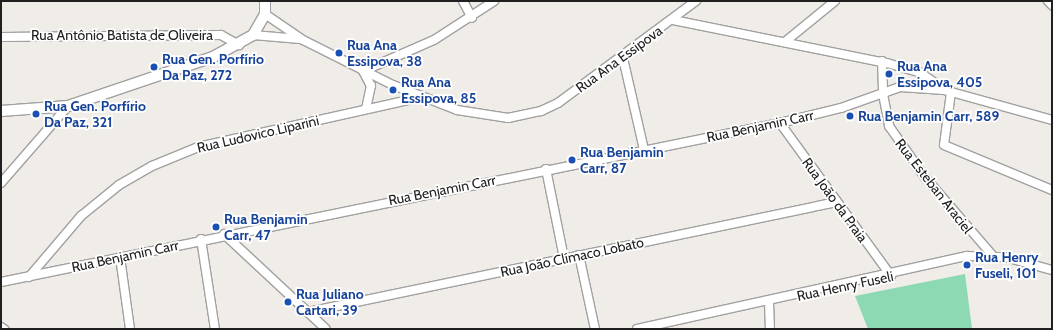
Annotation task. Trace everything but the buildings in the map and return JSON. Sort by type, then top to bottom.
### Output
[{"type":"street","points":[[1,111],[68,106],[239,45],[253,35],[265,14],[265,1]]},
{"type":"street","points":[[464,1],[472,18]]},
{"type":"street","points":[[366,109],[371,86],[363,71],[434,40],[472,18],[494,1]]},
{"type":"street","points":[[673,20],[696,1]]},
{"type":"street","points":[[786,41],[835,1]]},
{"type":"street","points":[[1048,1],[1052,5]]},
{"type":"street","name":"Rua Ana Essipova","points":[[265,14],[303,40],[363,71],[422,97],[476,115],[523,116],[558,103],[623,58],[673,20],[786,41],[882,62],[921,73],[947,91]]},
{"type":"street","name":"Rua Antônio Batista de Oliveira","points":[[1,37],[221,35],[239,45]]},
{"type":"street","name":"Rua Ana Essipova","points":[[253,35],[303,40]]},
{"type":"street","points":[[623,58],[644,150]]},
{"type":"street","name":"Rua Esteban Araciel","points":[[882,62],[883,94],[889,126],[903,148],[993,256]]},
{"type":"street","name":"Rua Benjamin Carr","points":[[1,282],[224,234],[780,123],[883,94],[900,87],[947,91]]},
{"type":"street","points":[[1052,120],[947,91],[944,145],[1052,190]]},
{"type":"street","name":"Rua Ludovico Liparini","points":[[29,277],[81,216],[137,174],[198,147],[422,97]]},
{"type":"street","points":[[1,183],[68,106]]},
{"type":"street","name":"Rua João da Praia","points":[[780,123],[836,202],[892,276]]},
{"type":"street","points":[[546,169],[564,258]]},
{"type":"street","name":"Rua João Clímaco Lobato","points":[[308,312],[836,202]]},
{"type":"street","points":[[224,234],[326,329]]},
{"type":"street","points":[[201,240],[215,329]]},
{"type":"street","points":[[579,255],[595,329]]},
{"type":"street","name":"Rua Henry Fuseli","points":[[637,329],[892,276],[967,256],[993,256],[1052,270]]},
{"type":"street","points":[[120,257],[130,329]]},
{"type":"street","points":[[769,302],[770,329]]},
{"type":"green space","points":[[965,274],[972,329],[868,329],[855,296]]},
{"type":"place","name":"Rua Ana Essipova, 38","points":[[339,53]]},
{"type":"place","name":"Rua Gen. Porfírio Da Paz, 272","points":[[154,67]]},
{"type":"place","name":"Rua Ana Essipova, 405","points":[[889,74]]},
{"type":"place","name":"Rua Ana Essipova, 85","points":[[393,90]]},
{"type":"place","name":"Rua Gen. Porfírio Da Paz, 321","points":[[36,114]]},
{"type":"place","name":"Rua Benjamin Carr, 589","points":[[850,116]]},
{"type":"place","name":"Rua Benjamin Carr, 87","points":[[572,160]]},
{"type":"place","name":"Rua Benjamin Carr, 47","points":[[216,227]]},
{"type":"place","name":"Rua Henry Fuseli, 101","points":[[967,265]]},
{"type":"place","name":"Rua Juliano Cartari, 39","points":[[288,302]]}]
